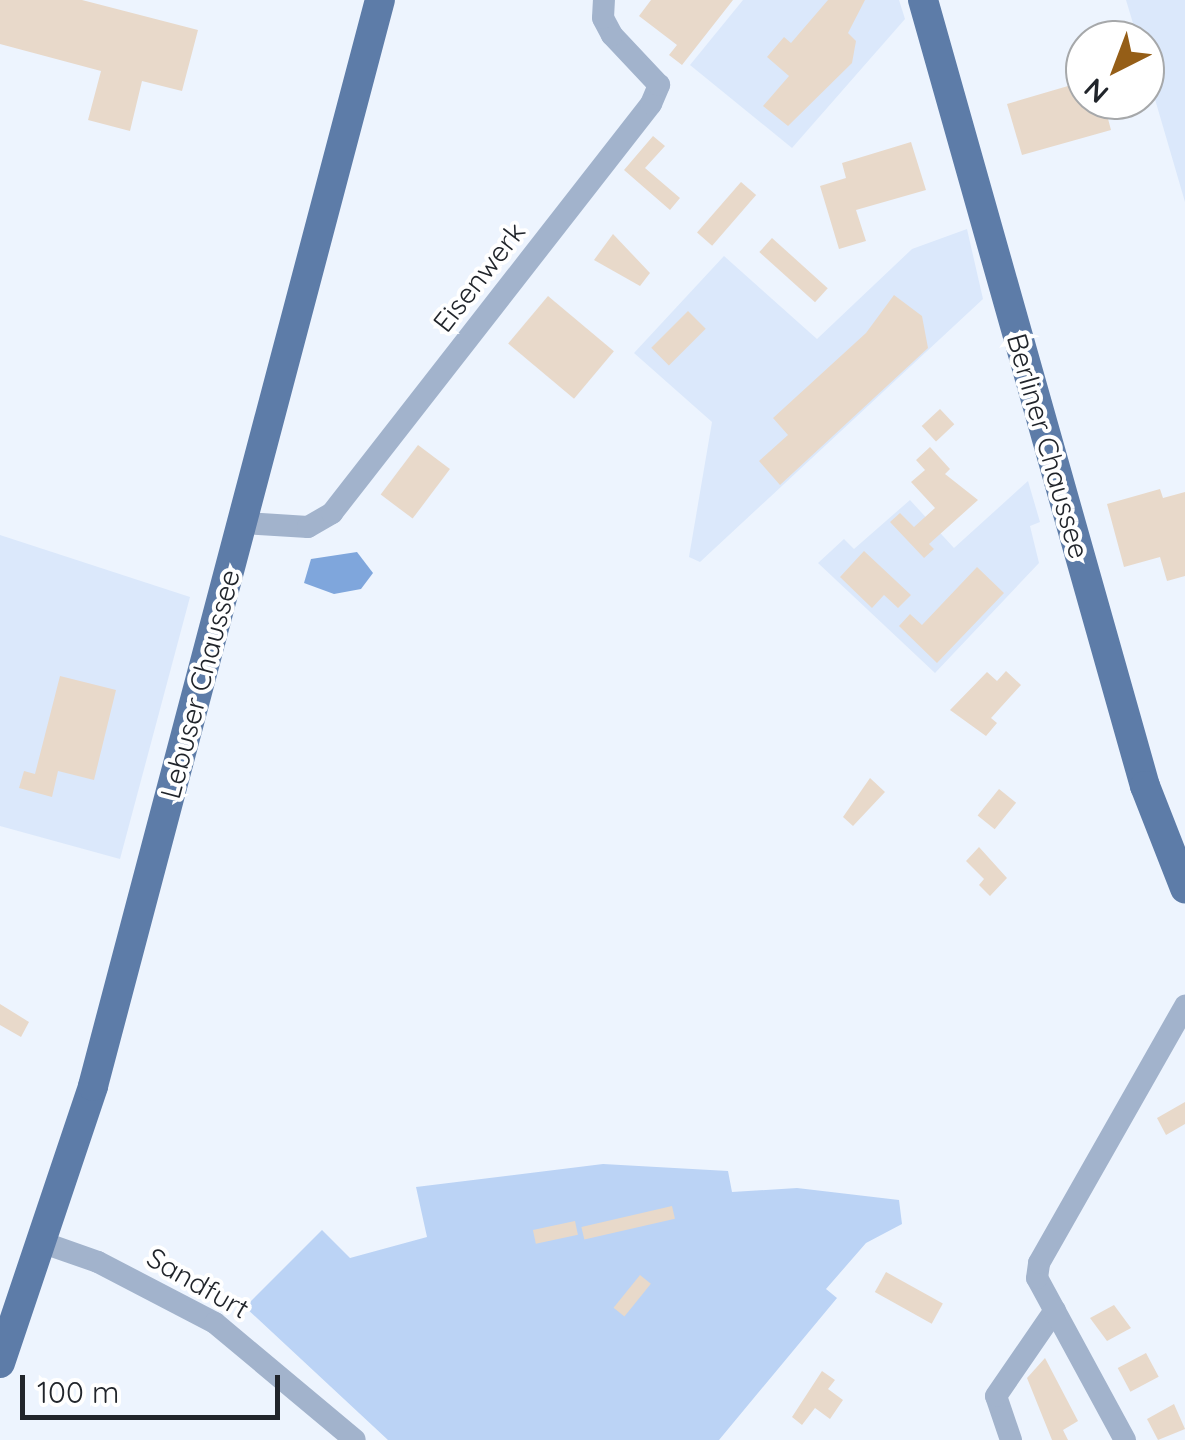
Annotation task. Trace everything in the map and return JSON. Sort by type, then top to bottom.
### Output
[{"type":"main road","name":"Lebuser Chaussee","points":[[0,1362],[93,1086],[380,0]]},
{"type":"main road","name":"Berliner Chaussee","points":[[923,0],[1145,786],[1185,888]]},
{"type":"main road","name":"Berliner Chaussee","points":[[937,0],[1112,628],[1185,852]]},
{"type":"street","name":"Eisenwerk","points":[[244,524],[308,528],[332,513],[651,104],[658,84],[612,35],[603,18],[604,0]]},
{"type":"street","points":[[1125,1440],[1038,1278],[1038,1263],[1185,1006]]},
{"type":"street","name":"Sandfurt","points":[[42,1242],[98,1262],[215,1323],[355,1440]]},
{"type":"street","points":[[1012,1440],[996,1396],[1054,1310]]},
{"type":"shaded area","points":[[743,0],[899,0],[905,19],[792,148],[690,65]]},
{"type":"shaded area","points":[[1126,0],[1185,0],[1185,202],[1161,120],[1165,120],[1165,20],[1132,20]]},
{"type":"shaded area","points":[[967,229],[983,299],[700,562],[689,557],[712,422],[634,353],[724,256],[817,339],[912,249]]},
{"type":"shaded area","points":[[1028,481],[1040,522],[1030,526],[1039,563],[935,673],[818,563],[844,539],[854,549],[910,500],[954,548]]},
{"type":"shaded area","points":[[0,535],[190,597],[120,859],[0,826]]},
{"type":"shaded area","points":[[357,552],[373,573],[361,589],[334,594],[304,583],[311,559]]},
{"type":"shaded area","points":[[603,1164],[728,1171],[732,1192],[797,1188],[899,1200],[902,1224],[866,1243],[826,1289],[837,1298],[719,1440],[388,1440],[245,1307],[322,1230],[350,1258],[427,1237],[416,1187]]},
{"type":"building","points":[[0,0],[82,0],[198,30],[182,91],[142,81],[130,131],[88,120],[101,71],[0,44]]},
{"type":"building","points":[[651,0],[733,0],[682,65],[669,55],[677,45],[639,16]]},
{"type":"building","points":[[828,0],[865,0],[848,33],[856,41],[852,63],[788,126],[763,106],[789,76],[767,57],[784,37],[791,43]]},
{"type":"building","points":[[1065,87],[1065,120],[1108,120],[1111,130],[1022,155],[1007,104]]},
{"type":"building","points":[[653,136],[665,146],[645,168],[680,198],[670,210],[624,170]]},
{"type":"building","points":[[911,142],[926,190],[856,210],[866,241],[839,249],[820,186],[846,178],[842,163]]},
{"type":"building","points":[[741,182],[756,195],[712,246],[697,233]]},
{"type":"building","points":[[613,234],[650,273],[640,286],[594,260]]},
{"type":"building","points":[[772,238],[828,288],[815,302],[759,252]]},
{"type":"building","points":[[894,295],[922,316],[928,348],[780,485],[759,461],[788,435],[773,418],[866,333]]},
{"type":"building","points":[[548,296],[614,351],[574,399],[508,343]]},
{"type":"building","points":[[688,311],[706,329],[669,365],[651,348]]},
{"type":"building","points":[[940,409],[954,424],[936,441],[922,426]]},
{"type":"building","points":[[418,445],[450,469],[413,519],[381,495]]},
{"type":"building","points":[[930,447],[950,469],[945,474],[978,500],[929,544],[934,549],[924,558],[890,522],[900,513],[914,527],[935,508],[911,482],[925,470],[916,460]]},
{"type":"building","points":[[1160,489],[1163,498],[1185,492],[1185,576],[1167,581],[1160,557],[1124,567],[1107,504]]},
{"type":"building","points":[[864,551],[911,595],[898,608],[884,595],[872,608],[840,577]]},
{"type":"building","points":[[977,567],[1004,593],[937,663],[899,626],[910,614],[922,625]]},
{"type":"building","points":[[1006,671],[1021,685],[991,718],[997,723],[986,736],[950,710],[987,672],[997,681]]},
{"type":"building","points":[[60,676],[116,690],[94,780],[58,771],[52,797],[19,788],[24,771],[35,774]]},
{"type":"building","points":[[870,778],[885,792],[853,826],[843,817]]},
{"type":"building","points":[[999,789],[1016,803],[995,829],[978,815]]},
{"type":"building","points":[[979,847],[1007,878],[990,896],[979,885],[984,879],[966,861]]},
{"type":"building","points":[[0,1004],[29,1022],[21,1037],[0,1025]]},
{"type":"building","points":[[1185,1102],[1185,1124],[1166,1135],[1157,1118]]},
{"type":"building","points":[[672,1206],[675,1219],[584,1240],[581,1227]]},
{"type":"building","points":[[575,1221],[578,1235],[536,1244],[533,1230]]},
{"type":"building","points":[[886,1272],[943,1304],[932,1324],[875,1292]]},
{"type":"building","points":[[640,1275],[651,1284],[624,1316],[614,1308]]},
{"type":"building","points":[[1114,1305],[1131,1328],[1107,1341],[1090,1318]]},
{"type":"building","points":[[1146,1353],[1159,1377],[1130,1392],[1118,1368]]},
{"type":"building","points":[[1045,1358],[1078,1421],[1063,1430],[1068,1440],[1052,1440],[1027,1378]]},
{"type":"building","points":[[822,1371],[835,1380],[828,1389],[843,1400],[830,1419],[815,1408],[802,1425],[792,1417]]},
{"type":"building","points":[[1174,1404],[1185,1429],[1158,1440],[1147,1419]]}]
